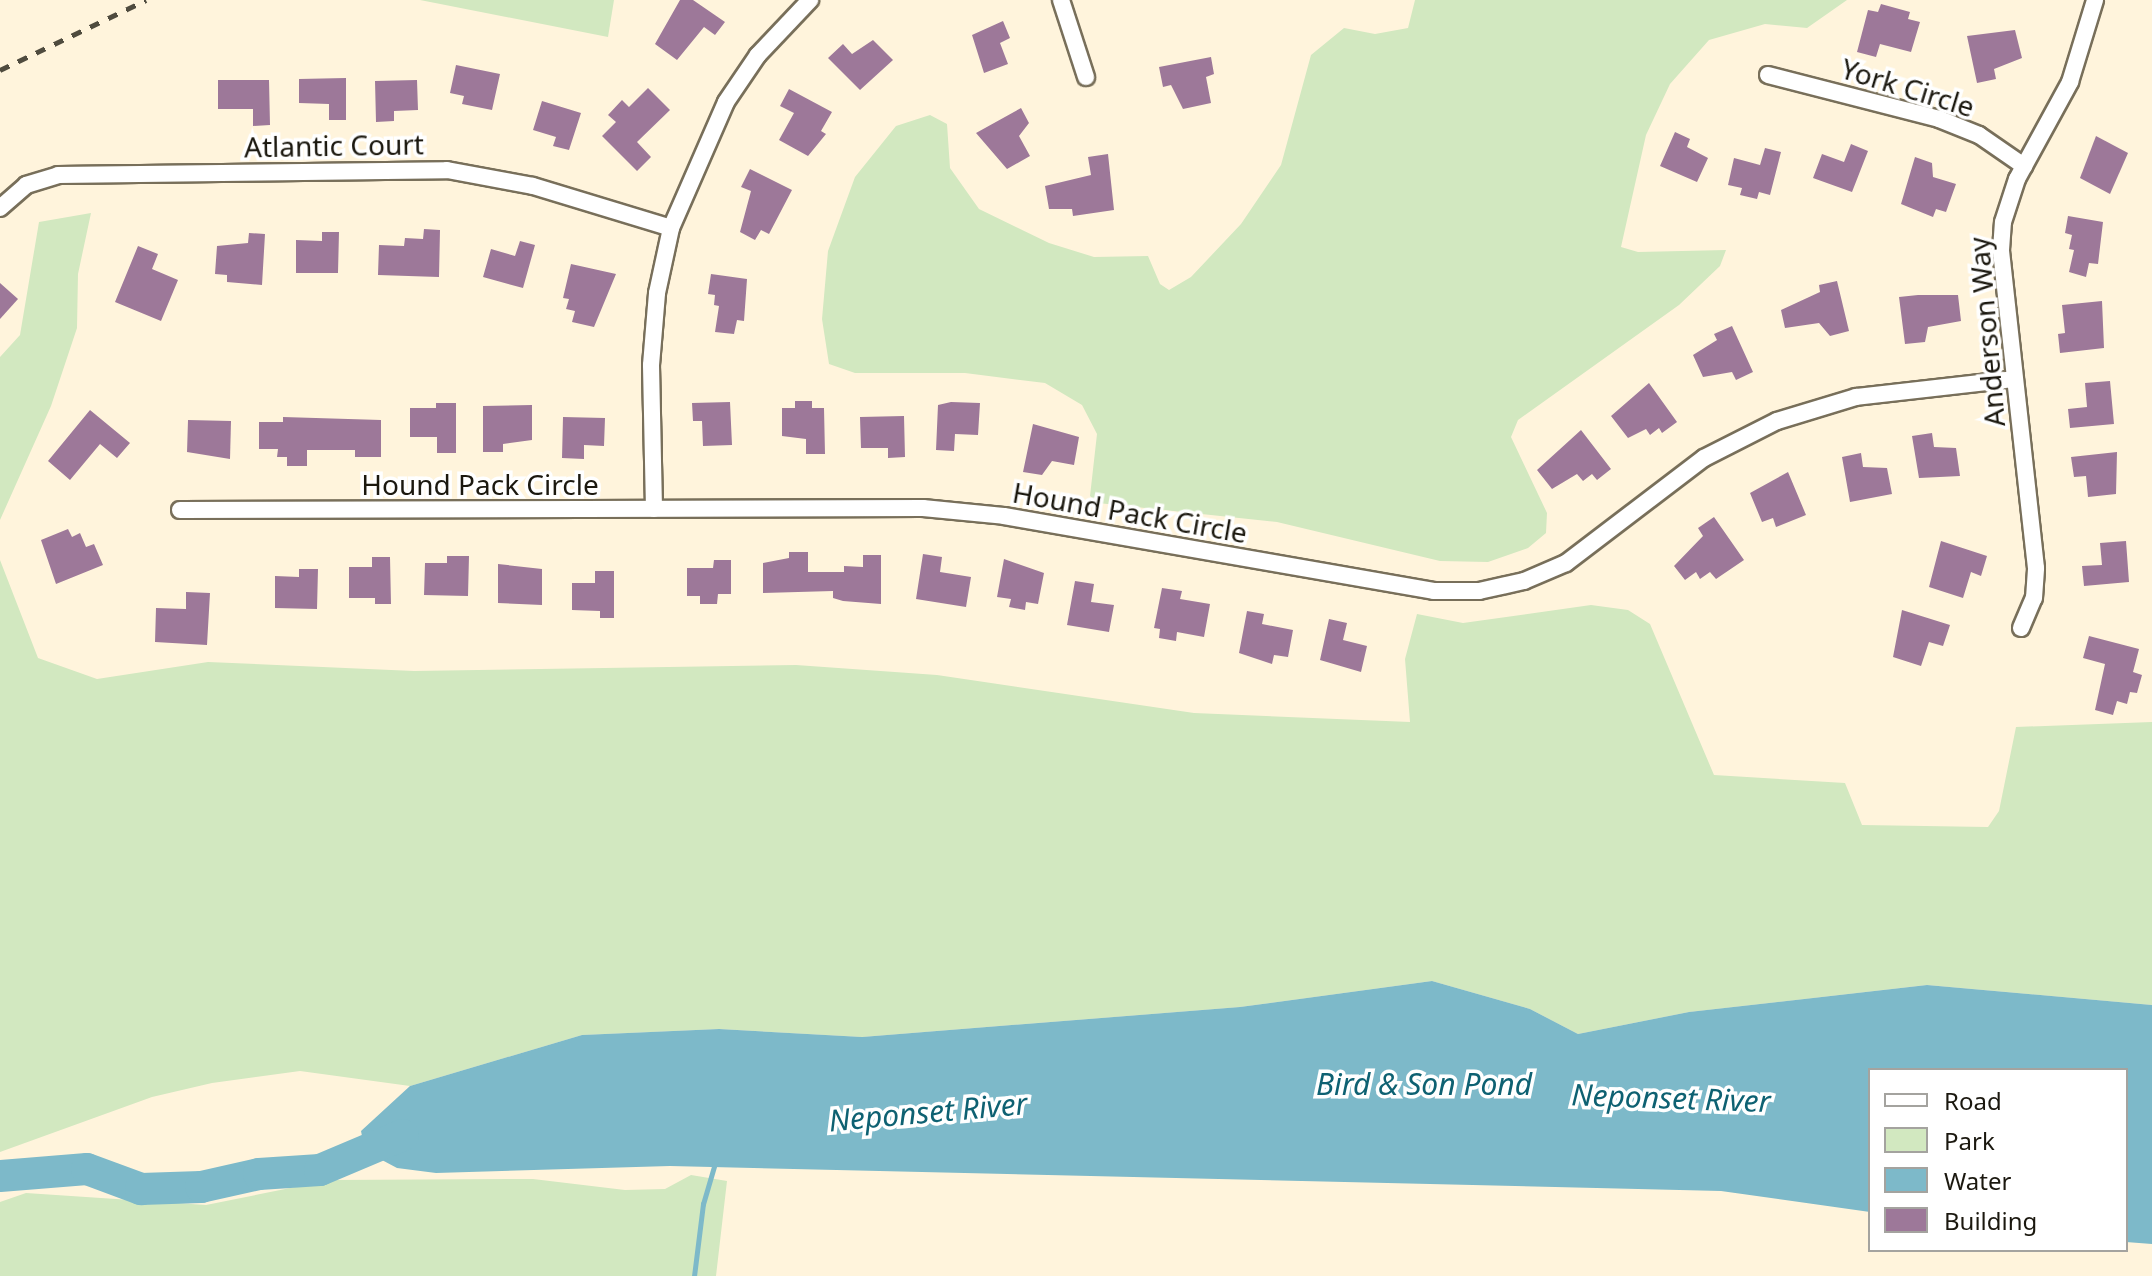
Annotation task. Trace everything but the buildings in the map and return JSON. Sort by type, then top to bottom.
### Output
[{"type":"street","points":[[654,509],[651,365],[657,293],[671,228],[726,102],[758,55],[810,0]]},
{"type":"street","points":[[1061,0],[1086,77]]},
{"type":"street","name":"Anderson Way","points":[[2021,628],[2034,598],[2036,568],[2001,250],[2007,206],[2024,166],[2070,82],[2095,0]]},
{"type":"street","name":"York Circle","points":[[1768,75],[1939,119],[1979,135],[2024,166]]},
{"type":"street","name":"Atlantic Court","points":[[0,208],[26,185],[58,175],[447,170],[533,186],[671,228]]},
{"type":"street","name":"Hound Pack Circle","points":[[180,510],[960,510],[1411,588],[1479,591],[1524,581],[1566,563],[1704,458],[1777,421],[1856,397],[2014,379]]},
{"type":"green space","points":[[420,0],[614,0],[608,37]]},
{"type":"green space","points":[[1415,0],[1847,0],[1807,28],[1765,24],[1709,40],[1670,84],[1646,135],[1621,247],[1638,252],[1726,250],[1720,266],[1679,305],[1518,420],[1511,437],[1547,513],[1546,533],[1528,548],[1488,562],[1440,561],[1277,522],[1098,503],[1090,496],[1097,434],[1082,405],[1045,383],[965,373],[855,373],[829,364],[822,319],[828,251],[855,177],[896,126],[930,115],[947,124],[950,168],[979,209],[1049,243],[1094,257],[1148,256],[1160,284],[1169,290],[1191,277],[1241,224],[1281,165],[1311,55],[1344,28],[1375,34],[1408,28]]},
{"type":"green space","points":[[91,213],[78,274],[77,328],[51,406],[0,520],[0,357],[20,335],[39,222]]},
{"type":"green space","points":[[0,560],[38,658],[97,679],[208,662],[414,671],[796,665],[937,675],[1194,713],[1410,722],[1405,659],[1417,614],[1463,623],[1591,605],[1628,610],[1650,624],[1714,775],[1845,783],[1862,825],[1988,827],[1999,811],[2016,727],[2152,722],[2152,1005],[1927,985],[1689,1012],[1578,1034],[1530,1009],[1432,981],[1240,1007],[862,1037],[719,1029],[582,1035],[410,1086],[300,1071],[212,1083],[152,1097],[0,1152]]},
{"type":"green space","points":[[691,1175],[727,1181],[716,1276],[0,1276],[0,1202],[26,1193],[206,1205],[330,1180],[533,1179],[625,1190],[665,1189]]},
{"type":"water","name":"Bird & Son Pond","points":[[1432,981],[1530,1009],[1578,1034],[1689,1012],[1927,985],[2152,1005],[2152,1244],[2128,1242],[2128,1068],[1868,1068],[1868,1212],[1721,1191],[670,1166],[436,1173],[397,1168],[365,1151],[361,1131],[410,1086],[582,1035],[719,1029],[862,1037],[1240,1007]]},
{"type":"waterway","name":"Neponset River","points":[[0,1176],[87,1169],[141,1189],[201,1187],[259,1174],[320,1170],[403,1135]]},
{"type":"waterway","points":[[694,1276],[703,1204],[715,1163]]},
{"type":"railway","points":[[0,70],[146,0]]}]
